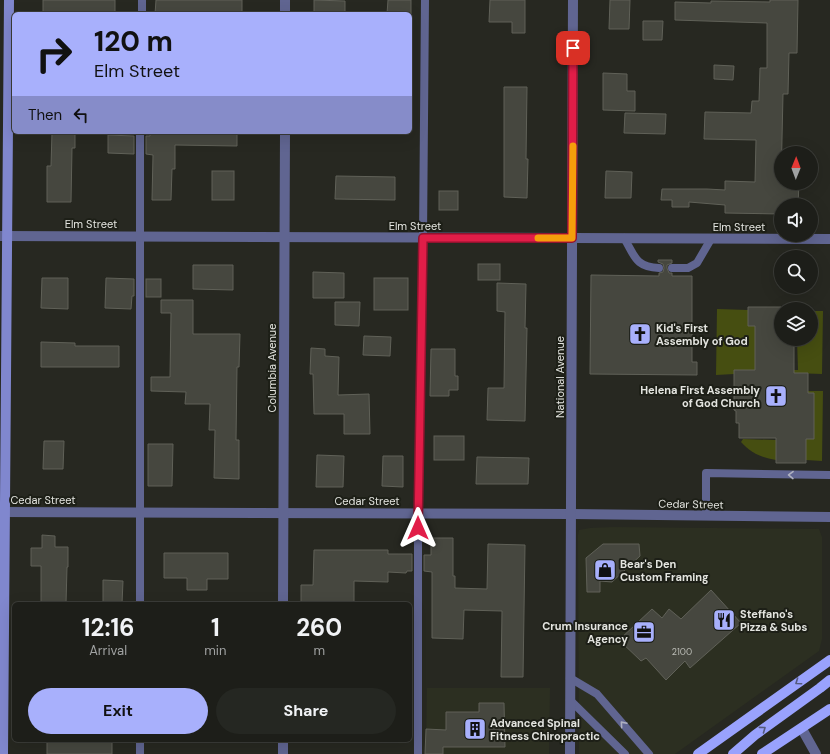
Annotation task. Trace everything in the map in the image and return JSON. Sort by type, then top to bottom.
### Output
[{"type":"main road","points":[[698,754],[830,660]]},
{"type":"main road","points":[[733,754],[755,735],[830,680]]},
{"type":"main road","points":[[762,754],[830,710]]},
{"type":"street","points":[[3,754],[4,100],[9,0]]},
{"type":"street","points":[[285,12],[286,0]]},
{"type":"street","name":"National Avenue","points":[[570,754],[574,0]]},
{"type":"street","name":"Columbia Avenue","points":[[283,602],[285,134]]},
{"type":"street","name":"Elm Street","points":[[4,236],[830,239]]},
{"type":"street","name":"Cedar Street","points":[[3,512],[571,514],[830,517]]},
{"type":"street","points":[[802,729],[816,754]]},
{"type":"street","points":[[283,742],[283,754]]},
{"type":"lane","points":[[142,0],[142,12]]},
{"type":"lane","points":[[418,754],[418,514],[423,238],[424,0]]},
{"type":"lane","points":[[140,134],[140,602]]},
{"type":"lane","points":[[624,238],[638,262],[647,267],[658,268]]},
{"type":"lane","points":[[672,268],[688,268],[697,262],[711,239]]},
{"type":"lane","points":[[706,516],[706,473],[830,475]]},
{"type":"lane","points":[[570,678],[597,694],[648,754]]},
{"type":"lane","points":[[570,700],[625,754]]},
{"type":"lane","points":[[140,742],[140,754]]},
{"type":"shaded area","points":[[613,527],[819,529],[822,537],[822,639],[819,651],[675,754],[579,754],[578,535],[579,530]]},
{"type":"shaded area","points":[[427,688],[550,688],[549,754],[426,754]]},
{"type":"green space","points":[[717,309],[748,310],[748,325],[755,326],[755,370],[734,370],[734,374],[716,375]]},
{"type":"green space","points":[[818,311],[823,311],[822,374],[794,373],[794,370],[798,370],[797,346],[818,346]]},
{"type":"green space","points":[[801,391],[823,391],[822,461],[806,460],[806,439],[814,439],[814,393],[801,393]]},
{"type":"green space","points":[[743,439],[776,440],[776,460],[766,458],[753,452],[741,442]]},
{"type":"building","points":[[43,0],[115,0],[115,12],[43,12]]},
{"type":"building","points":[[156,0],[242,0],[242,12],[155,12]]},
{"type":"building","points":[[314,0],[345,1],[345,12],[314,12]]},
{"type":"building","points":[[388,0],[411,0],[411,12],[387,12]]},
{"type":"building","points":[[490,0],[525,0],[525,33],[512,33],[512,22],[489,22]]},
{"type":"building","points":[[610,0],[630,0],[629,29],[609,29]]},
{"type":"building","points":[[770,0],[798,0],[797,53],[789,53],[788,94],[783,94],[782,146],[774,146],[774,190],[799,190],[798,198],[774,198],[774,214],[725,213],[725,205],[689,202],[689,207],[672,207],[672,200],[661,200],[662,189],[725,190],[725,181],[755,182],[756,140],[704,139],[705,112],[751,113],[752,101],[759,101],[760,68],[767,68],[767,23],[675,20],[675,2],[770,2]]},
{"type":"building","points":[[643,21],[663,21],[662,40],[643,40]]},
{"type":"building","points":[[714,65],[734,66],[733,80],[714,79]]},
{"type":"building","points":[[603,73],[627,74],[627,91],[635,91],[635,111],[603,110]]},
{"type":"building","points":[[504,87],[527,87],[527,198],[504,197]]},
{"type":"building","points":[[625,113],[666,114],[665,134],[624,133]]},
{"type":"building","points":[[52,134],[75,134],[75,148],[72,148],[71,202],[47,202],[47,166],[51,166]]},
{"type":"building","points":[[150,134],[237,134],[237,146],[175,145],[175,169],[172,169],[171,200],[152,200],[153,155],[146,154],[146,136],[150,136]]},
{"type":"building","points":[[108,135],[134,136],[134,154],[108,153]]},
{"type":"building","points":[[212,171],[234,171],[234,200],[212,200]]},
{"type":"building","points":[[606,171],[632,172],[631,198],[605,198]]},
{"type":"building","points":[[336,176],[395,177],[395,200],[335,199]]},
{"type":"building","points":[[439,191],[458,191],[458,210],[439,210]]},
{"type":"building","points":[[658,260],[672,260],[672,263],[667,265],[667,268],[669,273],[672,273],[672,276],[692,276],[692,362],[697,362],[697,375],[590,374],[591,275],[659,276],[659,273],[663,272],[664,268],[663,264],[658,262]]},
{"type":"building","points":[[478,264],[500,264],[500,280],[478,280]]},
{"type":"building","points":[[193,265],[233,265],[233,290],[193,289]]},
{"type":"building","points":[[313,272],[344,273],[344,298],[313,298]]},
{"type":"building","points":[[42,278],[68,278],[68,309],[41,308]]},
{"type":"building","points":[[106,278],[134,279],[134,296],[132,296],[131,309],[105,308]]},
{"type":"building","points":[[374,278],[408,278],[408,310],[374,310]]},
{"type":"building","points":[[146,279],[161,279],[161,297],[146,297]]},
{"type":"building","points":[[497,283],[526,284],[525,328],[527,328],[525,421],[487,420],[488,388],[504,388],[505,312],[497,311]]},
{"type":"building","points":[[161,300],[193,300],[193,334],[240,334],[239,367],[237,367],[236,440],[239,440],[239,479],[214,478],[215,430],[209,430],[210,404],[185,404],[186,392],[151,391],[151,377],[170,377],[171,313],[161,313]]},
{"type":"building","points":[[335,302],[360,302],[359,326],[335,325]]},
{"type":"building","points":[[748,307],[774,307],[774,346],[794,346],[794,373],[808,373],[808,393],[814,393],[814,439],[806,439],[806,463],[776,463],[776,438],[739,438],[739,423],[736,423],[736,411],[734,410],[734,370],[755,370],[755,326],[748,326]]},
{"type":"building","points":[[364,336],[391,337],[390,356],[363,355]]},
{"type":"building","points":[[41,342],[75,343],[75,346],[119,346],[119,367],[41,367]]},
{"type":"building","points":[[311,348],[325,349],[325,356],[339,357],[338,395],[369,394],[370,434],[344,434],[344,414],[314,414],[313,374],[310,374]]},
{"type":"building","points":[[431,349],[455,349],[455,376],[458,376],[458,390],[449,390],[449,396],[430,396]]},
{"type":"building","points":[[434,436],[464,436],[464,460],[434,460]]},
{"type":"building","points":[[44,441],[64,441],[63,469],[43,469]]},
{"type":"building","points":[[148,444],[173,444],[172,486],[148,486]]},
{"type":"building","points":[[317,455],[344,456],[343,487],[316,487]]},
{"type":"building","points":[[383,456],[403,456],[403,487],[382,486]]},
{"type":"building","points":[[477,457],[529,458],[528,484],[476,484]]},
{"type":"building","points":[[42,535],[55,536],[55,547],[68,547],[66,602],[41,602],[41,566],[31,566],[31,548],[42,548]]},
{"type":"building","points":[[431,538],[453,538],[453,576],[455,576],[455,588],[487,589],[488,544],[525,545],[523,677],[501,677],[502,611],[464,610],[463,639],[432,638],[432,572],[424,571],[424,555],[431,555]]},
{"type":"building","name":"Bear's Den Custom Framing","points":[[603,544],[639,544],[640,556],[612,582],[600,581],[600,592],[587,592],[586,558]]},
{"type":"building","points":[[314,550],[388,550],[388,554],[412,554],[412,571],[407,571],[406,573],[388,572],[388,582],[354,581],[354,602],[301,602],[301,585],[313,585]]},
{"type":"building","points":[[164,553],[228,553],[228,579],[207,579],[207,590],[187,590],[187,578],[164,578]]},
{"type":"building","points":[[103,580],[123,581],[122,602],[103,602]]},
{"type":"building","points":[[711,590],[741,623],[690,668],[685,661],[666,680],[646,658],[641,661],[619,640],[652,609],[662,618],[669,609],[681,619]]},
{"type":"building","name":"Advanced Spinal Fitness Chiropractic","points":[[479,703],[504,703],[505,747],[443,747],[443,754],[425,754],[426,729],[446,730],[446,712],[479,712]]},
{"type":"building","points":[[47,742],[112,742],[112,754],[47,754]]},
{"type":"slow traffic","points":[[538,238],[572,238],[573,146]]},
{"type":"place","name":"Kid's First Assembly of God","points":[[640,334]]},
{"type":"place","name":"Helena First Assembly of God Church","points":[[776,396]]},
{"type":"place","name":"Bear's Den Custom Framing","points":[[605,570]]},
{"type":"place","name":"Steffano's Pizza & Subs","points":[[724,620]]},
{"type":"place","name":"Crum Insurance Agency","points":[[644,632]]},
{"type":"place","name":"Advanced Spinal Fitness Chiropractic","points":[[475,729]]},
{"type":"route","points":[[418,528],[423,238],[572,238],[573,48]]}]
